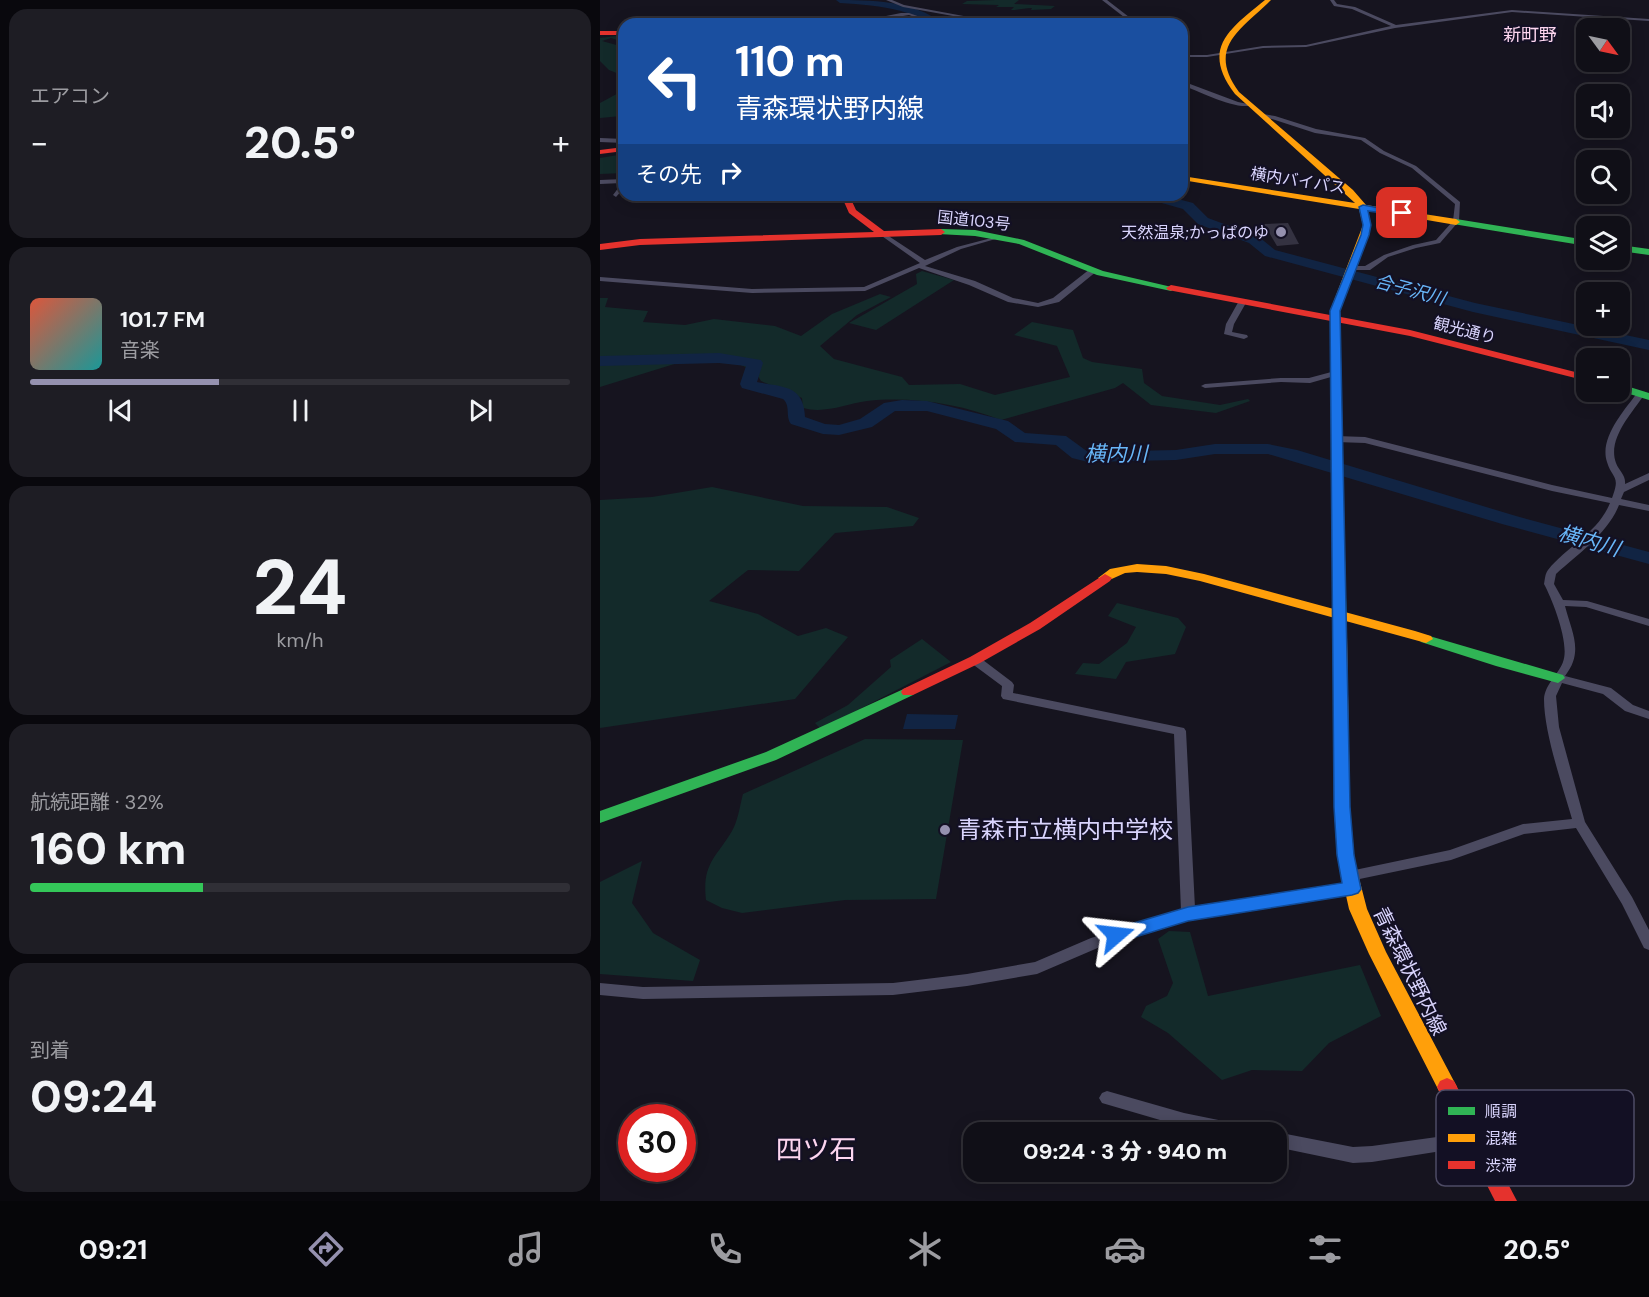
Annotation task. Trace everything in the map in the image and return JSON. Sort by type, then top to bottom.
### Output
[{"type":"main road","points":[[1268,0],[1228,35],[1221,54],[1224,74],[1234,90],[1350,192],[1363,207]]},
{"type":"main road","points":[[600,33],[618,33]]},
{"type":"main road","points":[[600,152],[618,149]]},
{"type":"main road","name":"横内バイパス","points":[[1188,179],[1576,241]]},
{"type":"main road","points":[[848,201],[852,211],[881,233]]},
{"type":"main road","name":"青森環状野内線","points":[[1363,207],[1367,225],[1335,318],[1342,807],[1345,855],[1358,909],[1378,954],[1448,1090]]},
{"type":"main road","name":"国道103号","points":[[600,247],[640,243],[943,231],[997,237],[1030,246],[1093,271],[1163,287],[1335,318]]},
{"type":"main road","points":[[1630,249],[1649,252]]},
{"type":"main road","name":"観光通り","points":[[1335,318],[1410,333],[1576,375]]},
{"type":"main road","points":[[1630,391],[1645,396]]},
{"type":"main road","points":[[600,817],[771,756],[975,660],[1035,626],[1095,583],[1122,569],[1149,568],[1172,571],[1339,617],[1385,625],[1501,663],[1558,678]]},
{"type":"main road","name":"青森環状野内線","points":[[1498,1186],[1506,1201]]},
{"type":"street","points":[[888,0],[903,6],[970,18]]},
{"type":"street","points":[[1104,0],[1128,18]]},
{"type":"street","points":[[1332,0],[1336,5],[1349,7],[1395,27]]},
{"type":"street","points":[[1188,56],[1221,54],[1263,47],[1306,46],[1395,27],[1512,11],[1649,21]]},
{"type":"street","points":[[881,18],[909,14],[922,18]]},
{"type":"street","points":[[950,18],[959,16]]},
{"type":"street","points":[[1188,85],[1237,104],[1250,105]]},
{"type":"street","points":[[1263,116],[1315,130],[1363,138],[1382,152],[1414,167],[1458,203],[1456,222],[1438,242],[1415,246],[1386,256],[1367,268],[1350,272]]},
{"type":"street","points":[[600,140],[618,141]]},
{"type":"street","points":[[600,182],[618,182]]},
{"type":"street","points":[[881,233],[922,264],[1011,300],[1038,305],[1056,300],[1093,271]]},
{"type":"street","points":[[600,279],[752,291],[852,290],[878,285],[959,248],[997,237]]},
{"type":"street","points":[[1243,301],[1230,324],[1228,334],[1244,337]]},
{"type":"street","points":[[1205,386],[1281,380],[1310,381],[1335,373]]},
{"type":"street","points":[[1645,396],[1616,430],[1610,447],[1611,462],[1621,478],[1620,490],[1610,515],[1551,573],[1549,585],[1559,603],[1570,652],[1568,665],[1558,678],[1550,696],[1553,727],[1579,823],[1627,901],[1649,944]]},
{"type":"street","points":[[1336,444],[1365,440],[1649,508]]},
{"type":"street","points":[[1620,490],[1649,476]]},
{"type":"street","points":[[1559,603],[1587,604],[1649,623]]},
{"type":"street","points":[[975,660],[1008,685],[1008,696],[1180,731],[1188,914]]},
{"type":"street","points":[[1558,678],[1607,691],[1629,708],[1649,715]]},
{"type":"street","points":[[600,989],[643,993],[893,989],[967,980],[1037,968],[1096,942],[1188,914],[1351,882],[1451,855],[1524,829],[1579,823]]},
{"type":"street","points":[[1107,1098],[1194,1122]]},
{"type":"street","points":[[1287,1141],[1353,1155],[1436,1144]]},
{"type":"green space","points":[[1019,0],[1014,4],[1055,6],[1051,9],[1011,10],[1014,7],[962,4],[967,1]]},
{"type":"green space","points":[[618,36],[618,40],[611,38],[602,41],[618,45],[618,74],[609,70],[600,61],[600,38]]},
{"type":"green space","points":[[618,93],[618,116],[600,118],[600,103]]},
{"type":"green space","points":[[618,155],[618,173],[600,174],[600,158]]},
{"type":"green space","points":[[922,271],[954,280],[876,330],[849,323],[917,284],[916,274]]},
{"type":"green space","points":[[880,294],[891,297],[857,315],[820,346],[834,359],[902,377],[909,385],[960,384],[995,395],[1070,377],[1057,346],[1014,335],[1032,322],[1073,330],[1083,358],[1092,362],[1142,369],[1144,383],[1162,396],[1220,405],[1248,399],[1250,401],[1216,413],[1151,405],[1123,383],[1115,388],[1001,420],[953,406],[901,400],[867,401],[811,410],[803,408],[802,398],[761,381],[755,371],[736,363],[684,361],[600,387],[600,298],[608,298],[605,307],[648,311],[643,322],[685,325],[714,319],[775,326],[801,336],[832,314]]},
{"type":"green space","points":[[712,487],[803,506],[887,507],[919,518],[913,526],[835,533],[799,571],[748,570],[709,601],[758,614],[798,636],[826,628],[848,637],[795,699],[600,728],[600,500],[652,497]]},
{"type":"green space","points":[[1117,603],[1178,618],[1186,627],[1175,654],[1126,662],[1116,679],[1075,674],[1083,663],[1099,664],[1127,643],[1136,627],[1108,616]]},
{"type":"green space","points":[[922,639],[951,662],[821,729],[815,723],[848,705],[891,667],[890,660]]},
{"type":"green space","points":[[865,739],[963,740],[936,899],[845,900],[742,913],[722,908],[706,900],[708,870],[734,827],[743,794]]},
{"type":"green space","points":[[642,861],[632,903],[653,933],[700,960],[693,981],[600,974],[600,882]]},
{"type":"green space","points":[[1169,931],[1190,932],[1208,996],[1360,965],[1381,1016],[1329,1043],[1302,1071],[1252,1070],[1222,1080],[1168,1033],[1141,1017],[1146,1006],[1167,996],[1173,983],[1158,939]]},
{"type":"water","points":[[907,714],[958,715],[955,729],[903,729]]},
{"type":"building","name":"天然温泉;かっぱのゆ","points":[[1288,223],[1299,244],[1277,246],[1264,224]]},
{"type":"waterway","name":"合子沢川","points":[[840,0],[904,9],[928,18]]},
{"type":"waterway","name":"合子沢川","points":[[1170,201],[1188,206],[1203,221],[1254,240],[1270,253],[1473,307],[1649,345]]},
{"type":"waterway","name":"横内川","points":[[600,361],[719,358],[755,363],[748,384],[789,395],[794,399],[796,405],[797,420],[823,429],[839,430],[856,427],[890,407],[927,406],[1002,425],[1021,438],[1060,440],[1078,454],[1088,457],[1176,455],[1215,449],[1268,449],[1509,520],[1649,558]]},
{"type":"traffic: fast","points":[[1456,222],[1576,241]]},
{"type":"traffic: fast","points":[[941,232],[975,233],[1021,242],[1100,273],[1171,288]]},
{"type":"traffic: fast","points":[[1630,249],[1649,252]]},
{"type":"traffic: fast","points":[[1630,390],[1649,397]]},
{"type":"traffic: fast","points":[[1336,400],[1340,637]]},
{"type":"traffic: fast","points":[[1426,639],[1558,678]]},
{"type":"traffic: fast","points":[[600,817],[771,756],[908,692]]},
{"type":"traffic: slow","points":[[1268,0],[1245,20],[1227,41],[1222,53],[1221,65],[1226,79],[1237,93],[1350,192],[1363,207],[1367,225],[1335,311],[1336,400]]},
{"type":"traffic: slow","points":[[1188,179],[1456,222]]},
{"type":"traffic: slow","points":[[1105,578],[1120,570],[1137,568],[1184,573],[1426,639]]},
{"type":"traffic: slow","points":[[1340,637],[1342,807],[1345,855],[1358,909],[1378,954],[1447,1087]]},
{"type":"traffic: jam","points":[[600,33],[618,33]]},
{"type":"traffic: jam","points":[[600,152],[618,150]]},
{"type":"traffic: jam","points":[[848,201],[852,211],[881,233]]},
{"type":"traffic: jam","points":[[600,247],[640,242],[941,232]]},
{"type":"traffic: jam","points":[[1171,288],[1410,333],[1576,375]]},
{"type":"traffic: jam","points":[[908,692],[975,660],[1035,626],[1105,578]]},
{"type":"traffic: jam","points":[[1498,1186],[1506,1201]]},
{"type":"place","name":"天然温泉;かっぱのゆ","points":[[1281,232]]},
{"type":"place","name":"青森市立横内中学校","points":[[945,830]]},
{"type":"district","name":"新町野","points":[[1530,35]]},
{"type":"district","name":"四ツ石","points":[[816,1150]]},
{"type":"route","points":[[1116,935],[1188,914],[1352,889],[1345,855],[1342,807],[1335,311],[1365,235],[1367,225],[1363,207],[1402,213]]}]
